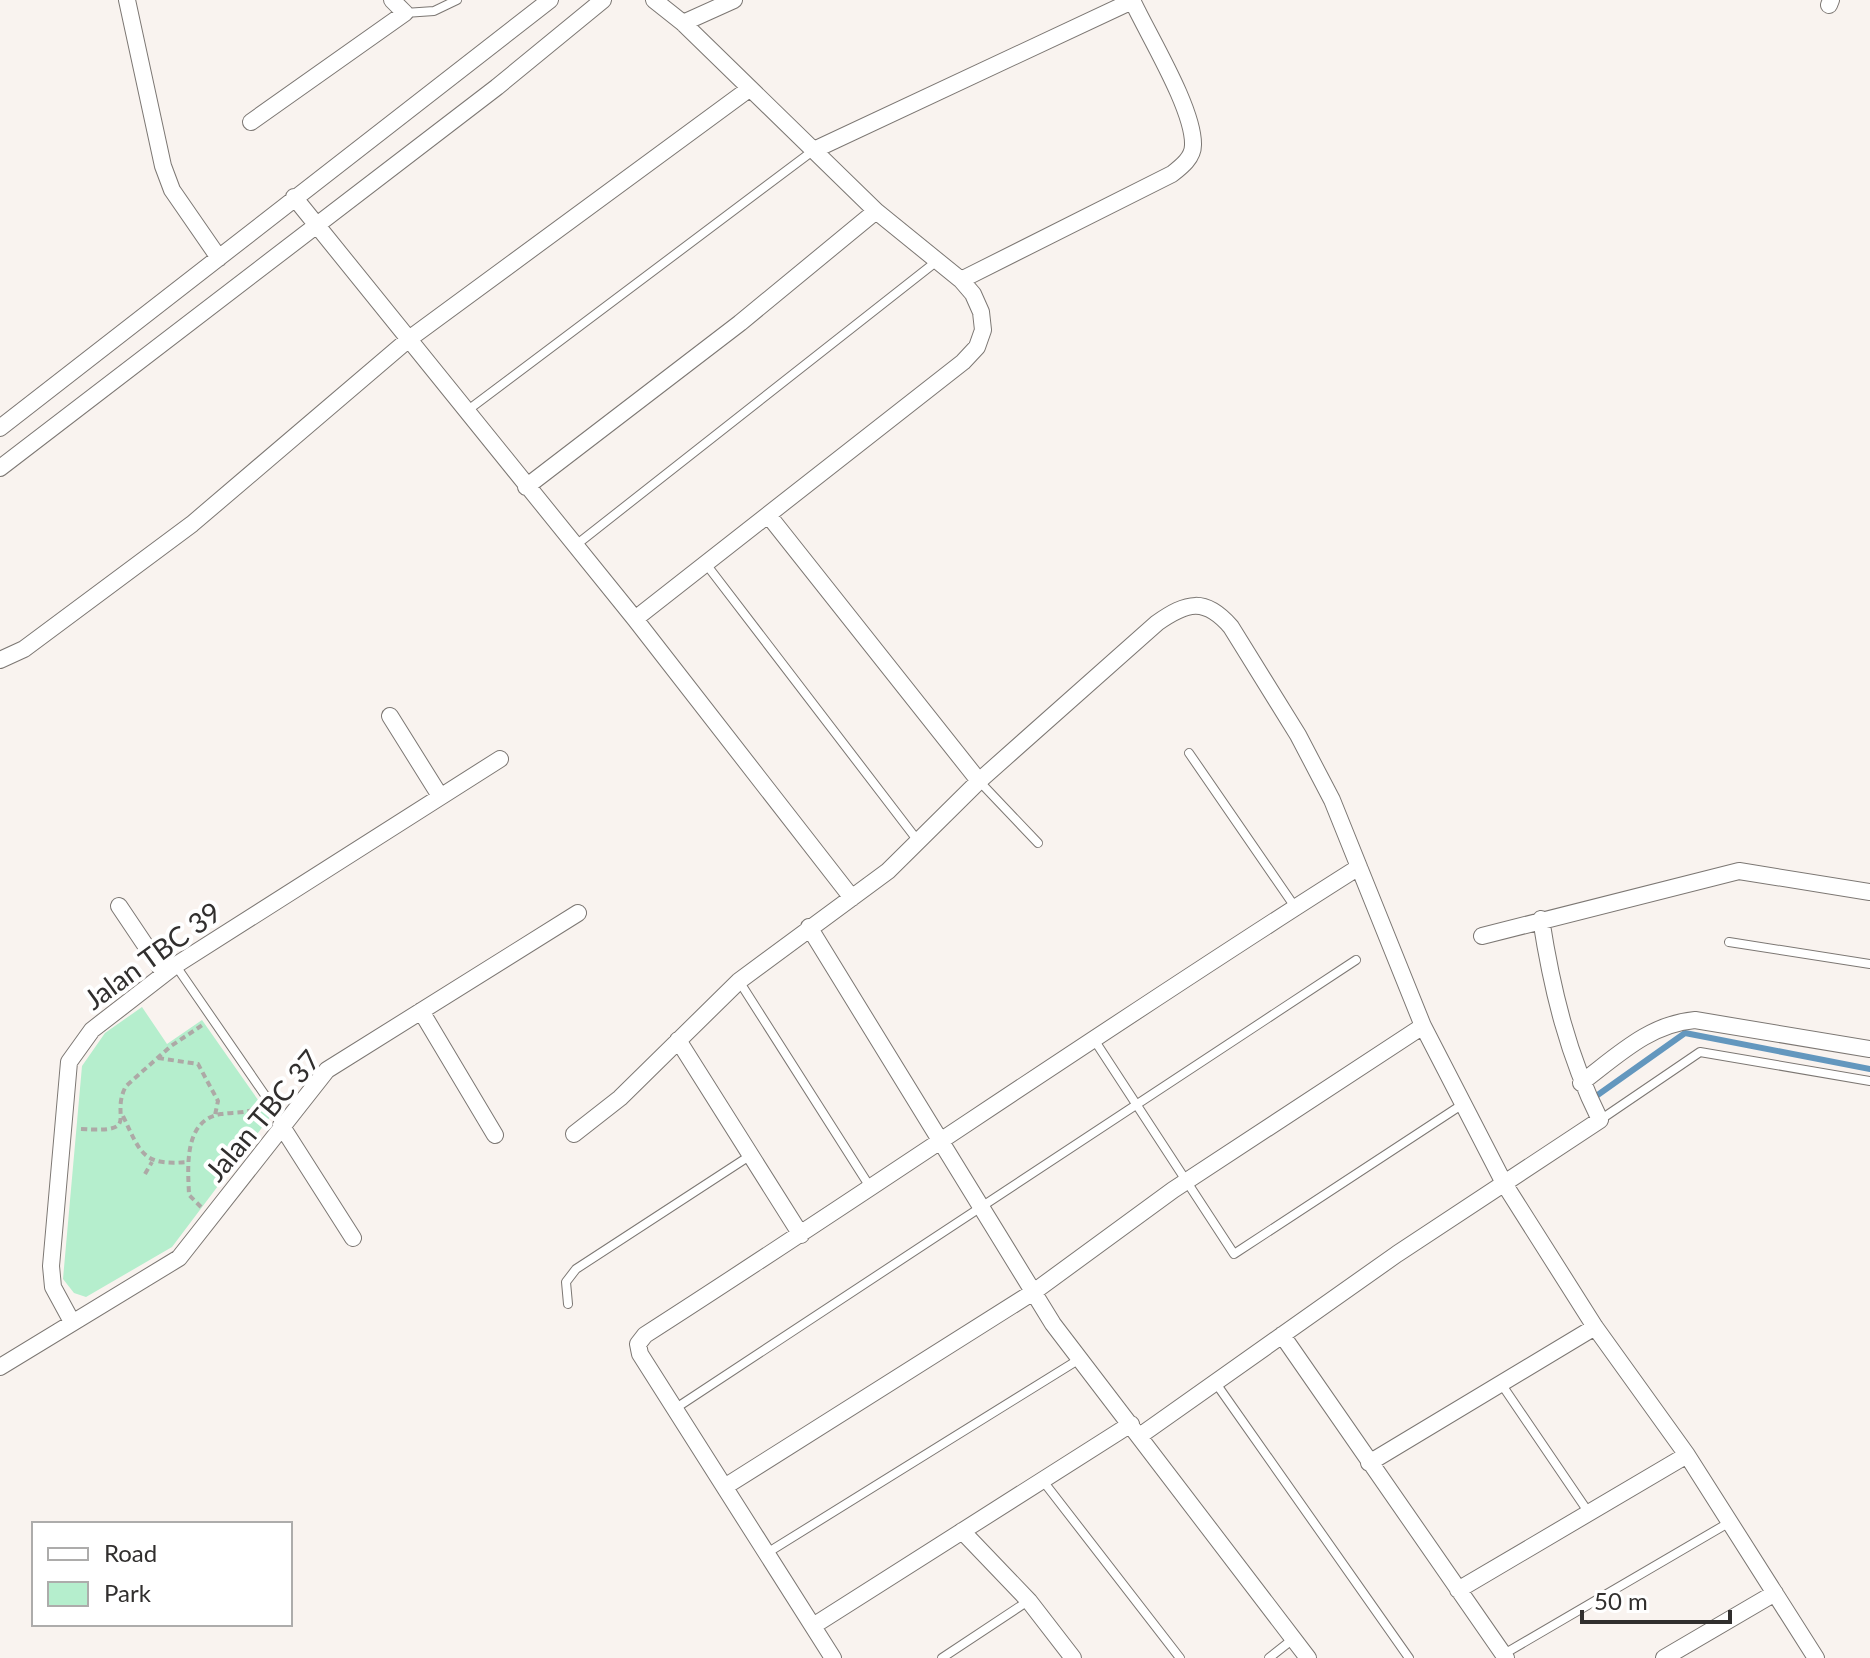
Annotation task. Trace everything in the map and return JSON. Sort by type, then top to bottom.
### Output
[{"type":"street","points":[[127,0],[163,166],[172,190],[219,258]]},
{"type":"street","points":[[251,122],[405,13],[392,0]]},
{"type":"street","points":[[0,428],[550,0]]},
{"type":"street","points":[[0,468],[497,87],[603,0]]},
{"type":"street","points":[[635,619],[963,362],[977,347],[983,330],[981,312],[961,280],[876,211],[683,23],[654,0]]},
{"type":"street","points":[[683,23],[734,0]]},
{"type":"street","points":[[814,150],[1132,0],[1186,113],[1193,148],[1186,163],[1172,174],[961,280]]},
{"type":"street","points":[[0,660],[24,649],[192,524],[409,339],[749,89]]},
{"type":"street","points":[[294,197],[635,619],[852,898]]},
{"type":"street","points":[[526,487],[740,323],[876,211]]},
{"type":"street","points":[[769,516],[979,781]]},
{"type":"street","points":[[574,1134],[620,1098],[739,981],[852,898],[918,841],[979,781],[1157,623],[1181,608],[1203,605],[1219,613],[1231,627],[1298,735],[1332,800],[1423,1026],[1505,1185],[1595,1327],[1687,1455],[1816,1658]]},
{"type":"street","points":[[390,716],[440,796]]},
{"type":"street","name":"Jalan TBC 39","points":[[72,1322],[53,1287],[51,1266],[69,1062],[92,1030],[170,969],[500,759]]},
{"type":"street","points":[[833,1658],[640,1354],[638,1344],[645,1335],[872,1190],[1092,1037],[1359,867]]},
{"type":"street","points":[[1482,936],[1739,871],[1870,892]]},
{"type":"street","points":[[119,906],[170,969]]},
{"type":"street","name":"Jalan TBC 37","points":[[0,1367],[179,1258],[327,1070],[578,913]]},
{"type":"street","points":[[813,1626],[1042,1480],[1136,1430],[1215,1382],[1397,1254],[1600,1120],[1581,1083],[1562,1027],[1541,919]]},
{"type":"street","points":[[809,927],[1078,1360],[1136,1430],[1308,1658]]},
{"type":"street","points":[[421,1011],[495,1135]]},
{"type":"street","points":[[1581,1083],[1644,1036],[1677,1022],[1695,1020],[1870,1049]]},
{"type":"street","points":[[726,1486],[1035,1291],[1186,1182],[1423,1026]]},
{"type":"street","points":[[678,1040],[801,1235]]},
{"type":"street","points":[[281,1125],[353,1238]]},
{"type":"street","points":[[1369,1463],[1595,1327]]},
{"type":"street","points":[[1282,1335],[1504,1656]]},
{"type":"street","points":[[1458,1590],[1687,1455]]},
{"type":"street","points":[[962,1531],[1029,1601],[1073,1658]]},
{"type":"street","points":[[1664,1658],[1775,1593]]},
{"type":"lane","points":[[405,13],[434,11],[457,0]]},
{"type":"lane","points":[[468,410],[814,150]]},
{"type":"lane","points":[[576,546],[937,261]]},
{"type":"lane","points":[[706,564],[918,841]]},
{"type":"lane","points":[[1189,753],[1295,907]]},
{"type":"lane","points":[[979,781],[1038,843]]},
{"type":"lane","points":[[1729,942],[1870,964]]},
{"type":"lane","points":[[676,1408],[983,1209],[1356,960]]},
{"type":"lane","points":[[170,969],[212,1019],[269,1101],[281,1125]]},
{"type":"lane","points":[[739,981],[872,1190]]},
{"type":"lane","points":[[1092,1037],[1234,1254],[1463,1104]]},
{"type":"lane","points":[[1600,1120],[1700,1052],[1870,1081]]},
{"type":"lane","points":[[568,1304],[566,1282],[576,1269],[751,1155]]},
{"type":"lane","points":[[767,1553],[1078,1360]]},
{"type":"lane","points":[[1215,1382],[1409,1658]]},
{"type":"lane","points":[[1502,1385],[1589,1515]]},
{"type":"lane","points":[[1042,1480],[1180,1658]]},
{"type":"lane","points":[[1504,1656],[1730,1522]]},
{"type":"lane","points":[[942,1658],[1029,1601]]},
{"type":"lane","points":[[1269,1658],[1294,1638]]},
{"type":"path","points":[[62,1128],[107,1131],[117,1126],[123,1116],[124,1090],[158,1058],[212,1019]]},
{"type":"path","points":[[158,1058],[198,1064],[218,1101],[215,1115],[192,1140],[188,1162],[189,1195],[212,1215]]},
{"type":"path","points":[[215,1115],[253,1111],[269,1101]]},
{"type":"path","points":[[123,1116],[142,1154],[152,1162],[188,1162]]},
{"type":"path","points":[[145,1174],[152,1162]]},
{"type":"green space","points":[[142,1007],[167,1044],[202,1020],[270,1117],[172,1247],[86,1297],[74,1293],[63,1279],[82,1066],[105,1033]]},
{"type":"waterway","points":[[1592,1099],[1685,1033],[1870,1069]]}]
